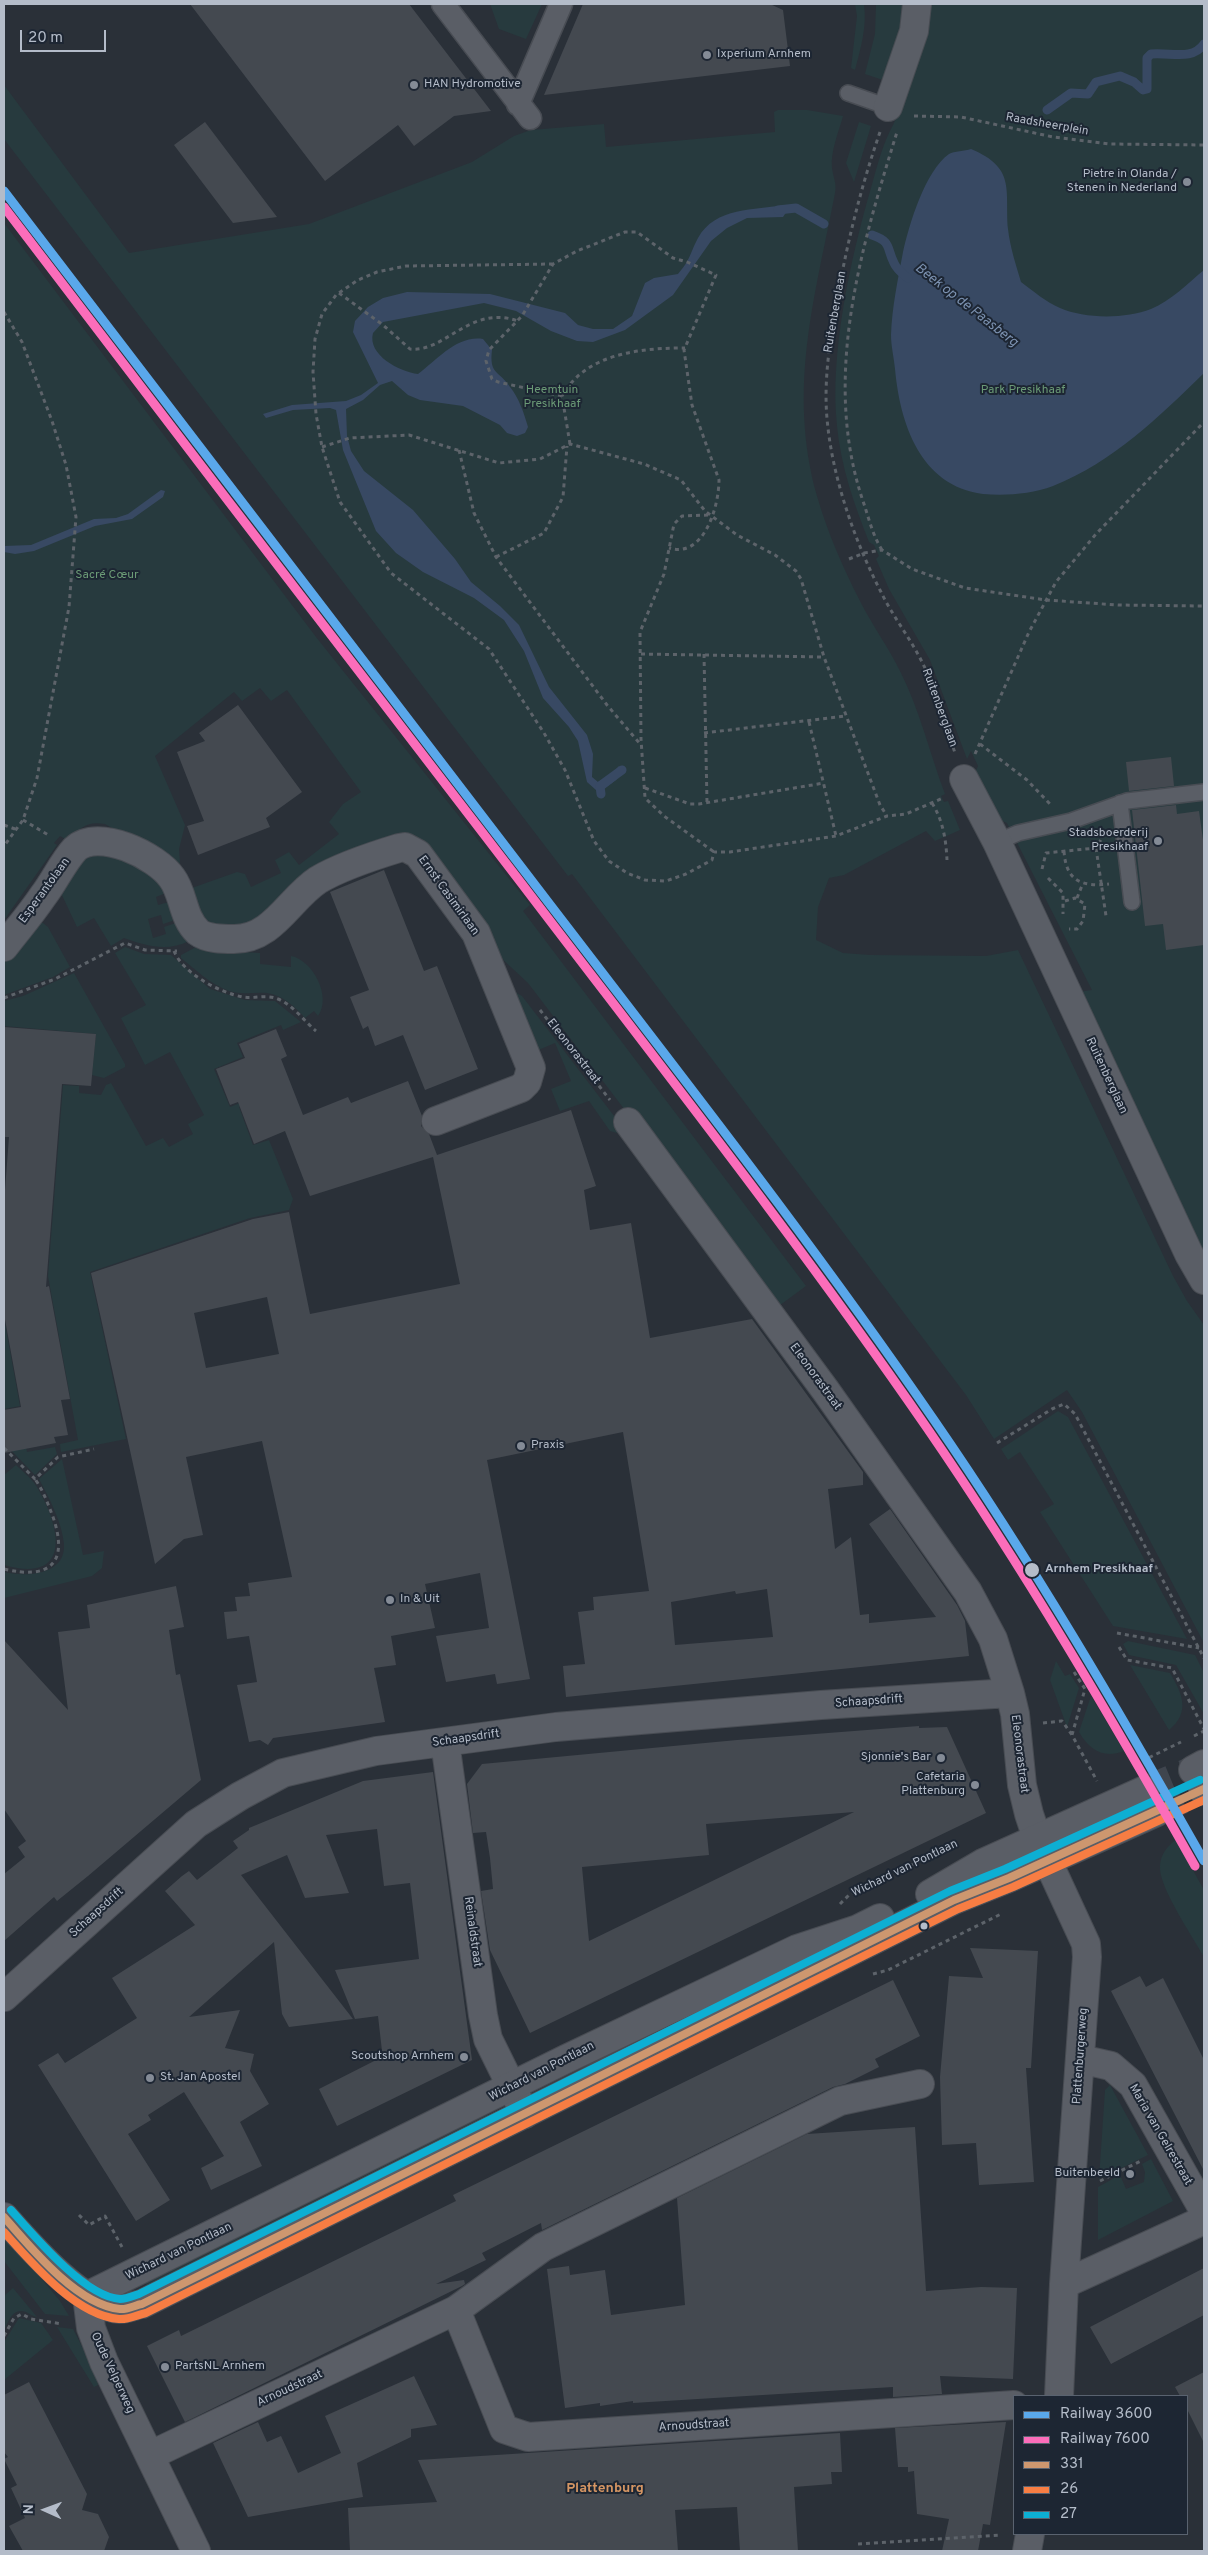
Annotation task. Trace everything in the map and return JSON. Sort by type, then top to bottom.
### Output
[{"type":"street","points":[[443,4],[524,111],[561,4]]},
{"type":"street","points":[[896,110],[914,31],[917,4]]},
{"type":"street","name":"Ruitenberglaan","points":[[955,788],[996,842],[1189,1254],[1204,1280]]},
{"type":"street","name":"Esperantolaan","points":[[4,947],[75,850],[90,841],[113,842],[150,859],[163,869],[173,878],[188,918],[200,933]]},
{"type":"street","name":"Ernst Casimirlaan","points":[[200,933],[220,939],[252,938],[270,926],[311,886],[324,878],[399,848],[405,847],[418,854],[476,933],[531,1068],[527,1082],[521,1088],[436,1121]]},
{"type":"street","name":"Eleonorastraat","points":[[628,1122],[826,1391],[968,1592],[993,1639],[1010,1693],[1015,1714],[1022,1785],[1042,1849]]},
{"type":"street","name":"Schaapsdrift","points":[[4,1997],[196,1824],[240,1796],[283,1773],[337,1758],[445,1742],[614,1721],[1010,1693]]},
{"type":"street","name":"Reinaldstraat","points":[[445,1742],[483,2015],[488,2039],[525,2114]]},
{"type":"street","points":[[4,2217],[47,2265],[87,2296],[119,2309],[142,2304],[954,1900],[1042,1849],[1151,1801]]},
{"type":"street","name":"Plattenburgerweg","points":[[1042,1849],[1086,1944],[1087,1958],[1064,2284],[1059,2395]]},
{"type":"street","name":"Wichard van Pontlaan","points":[[87,2296],[512,2088],[575,2055],[797,1949],[858,1929],[948,1885],[983,1863],[1042,1849]]},
{"type":"street","name":"Maria van Gelrestraat","points":[[1080,2059],[1111,2066],[1133,2085],[1204,2211]]},
{"type":"street","name":"Arnoudstraat","points":[[151,2455],[456,2310],[543,2247],[840,2101],[920,2084]]},
{"type":"street","points":[[1064,2284],[1204,2220]]},
{"type":"street","name":"Oude Velperweg","points":[[87,2296],[91,2328],[104,2362],[151,2455],[196,2551]]},
{"type":"street","name":"Arnoudstraat","points":[[456,2310],[504,2430],[528,2437],[1013,2405]]},
{"type":"street","points":[[1018,2535],[1026,2551]]},
{"type":"lane","points":[[848,94],[896,110]]},
{"type":"lane","points":[[996,842],[1018,833],[1066,821],[1120,804],[1204,792]]},
{"type":"lane","points":[[1120,804],[1132,902]]},
{"type":"path","name":"Raadsheerplein","points":[[896,110],[911,116],[961,117],[1053,137],[1110,144],[1204,145]]},
{"type":"path","points":[[896,110],[870,223],[846,357],[845,422],[849,451],[856,480],[882,550],[912,569],[965,588],[1046,600],[1118,605],[1204,606]]},
{"type":"path","name":"Ruitenberglaan","points":[[896,110],[866,170],[850,230],[827,367],[828,427],[834,465],[847,509],[864,553],[881,593],[913,646],[933,685],[955,788]]},
{"type":"path","points":[[669,548],[679,551],[685,550],[697,542],[708,526],[719,493],[719,480],[692,405],[687,379],[685,348],[716,276],[687,262],[673,258],[637,232],[625,232],[553,264],[406,266],[377,272],[358,280],[339,293],[322,314],[315,339],[315,400],[322,446],[340,502],[390,572],[489,649],[557,755],[594,841],[609,861],[627,873],[645,880],[666,882],[712,860],[714,852]]},
{"type":"path","points":[[553,264],[522,316],[495,344],[486,357],[488,372],[492,379],[562,396]]},
{"type":"path","points":[[339,293],[383,325],[410,349],[426,349],[466,325],[492,318],[510,318],[518,321]]},
{"type":"path","points":[[4,312],[22,342],[52,421],[66,465],[76,516],[68,607],[50,715],[32,798],[23,820],[4,846]]},
{"type":"path","points":[[496,557],[544,533],[563,497],[569,445],[562,396],[579,376],[616,356],[636,349],[685,348]]},
{"type":"path","points":[[711,516],[682,516],[674,524],[664,574],[640,632],[645,798],[654,807],[714,852],[730,852],[836,836],[887,816],[906,814],[932,803],[955,788],[980,744],[1029,632],[1056,582],[1075,558],[1204,422]]},
{"type":"path","points":[[322,446],[350,438],[388,434],[409,435],[499,463],[540,459],[569,445],[666,471],[681,480],[695,500],[711,516],[737,535],[775,555],[796,571],[801,579],[824,656],[880,805],[887,816]]},
{"type":"path","points":[[459,450],[474,513],[496,557],[607,705],[642,745]]},
{"type":"path","points":[[849,559],[864,553],[882,550]]},
{"type":"path","points":[[641,654],[824,656]]},
{"type":"path","points":[[704,654],[704,733],[707,803]]},
{"type":"path","points":[[704,733],[809,722],[846,716]]},
{"type":"path","points":[[809,722],[836,836]]},
{"type":"path","points":[[980,744],[1027,780],[1066,821]]},
{"type":"path","points":[[645,788],[690,804],[707,803],[824,783]]},
{"type":"path","points":[[932,803],[942,823],[946,840],[947,860]]},
{"type":"path","points":[[1106,916],[1096,848],[1108,831],[1123,823]]},
{"type":"path","points":[[4,825],[16,829]]},
{"type":"path","points":[[1062,920],[1065,901],[1061,889],[1050,882],[1042,868],[1046,853],[1096,848]]},
{"type":"path","points":[[1064,851],[1067,871],[1083,883],[1102,884],[1129,881]]},
{"type":"path","points":[[1077,898],[1083,883]]},
{"type":"path","points":[[1065,901],[1077,898],[1086,904],[1082,925],[1077,929],[1066,928]]},
{"type":"path","points":[[4,998],[55,979],[124,943],[145,950],[174,951],[193,944],[200,933]]},
{"type":"path","points":[[174,951],[181,962],[211,986],[246,997],[267,996],[276,998],[284,1002],[316,1031]]},
{"type":"path","name":"Eleonorastraat","points":[[534,1003],[628,1122]]},
{"type":"path","points":[[997,1443],[1052,1409],[1064,1404],[1075,1414],[1204,1658]]},
{"type":"path","points":[[4,1448],[35,1479],[48,1503],[61,1545],[53,1563],[41,1570],[16,1572],[4,1568]]},
{"type":"path","points":[[35,1479],[58,1456],[94,1449]]},
{"type":"path","points":[[1117,1633],[1199,1648]]},
{"type":"path","points":[[1119,1647],[1127,1660],[1172,1668],[1204,1729]]},
{"type":"path","points":[[1074,1672],[1085,1689],[1072,1735],[1098,1782]]},
{"type":"path","name":"Wichard van Pontlaan","points":[[837,1908],[850,1894],[952,1846]]},
{"type":"path","points":[[1072,2180],[1102,2181],[1168,2148]]},
{"type":"path","points":[[4,2336],[14,2318],[22,2314],[31,2319],[91,2328]]},
{"type":"path","points":[[858,2544],[1013,2534]]},
{"type":"green space","points":[[490,4],[542,4],[526,39],[499,29]]},
{"type":"green space","points":[[855,4],[864,4],[865,21],[855,70],[851,68],[857,16]]},
{"type":"green space","points":[[876,4],[908,4],[886,81],[865,74],[875,34]]},
{"type":"green space","name":"Park Presikhaaf","points":[[927,4],[1204,4],[1204,1259],[1078,992],[1092,990],[1007,823],[1000,820],[974,775],[978,766],[971,751],[967,759],[930,660],[889,589],[876,559],[879,556],[874,545],[869,542],[858,514],[842,456],[835,398],[836,368],[849,274],[879,160],[897,117],[911,76]]},
{"type":"green space","name":"Heemtuin Presikhaaf","points":[[4,85],[129,253],[309,224],[472,162],[514,136],[531,130],[604,124],[606,147],[775,132],[774,112],[778,110],[807,110],[843,116],[832,155],[835,189],[807,343],[804,380],[804,418],[808,456],[817,496],[836,549],[860,601],[908,687],[945,794],[941,796],[944,802],[948,801],[960,830],[935,841],[926,831],[844,875],[829,878],[818,907],[816,940],[843,953],[870,955],[986,956],[1018,950],[1173,1276],[1187,1301],[1204,1325],[1204,1643],[1082,1412],[1067,1390],[994,1439],[966,1395],[572,874],[568,876],[4,139]]},
{"type":"green space","points":[[859,122],[871,126],[854,182],[846,163]]},
{"type":"green space","name":"Sacré Cœur","points":[[4,223],[316,637],[530,905],[523,911],[806,1286],[776,1308],[528,983],[498,955],[485,925],[415,835],[403,834],[280,902],[247,926],[220,929],[201,918],[189,889],[237,872],[245,874],[251,887],[281,873],[275,860],[289,852],[299,865],[339,834],[329,822],[343,804],[361,792],[287,690],[271,701],[260,688],[242,701],[234,692],[155,756],[185,825],[179,849],[180,863],[177,865],[105,824],[98,823],[84,826],[69,841],[60,836],[54,843],[57,845],[4,920]]},
{"type":"green space","points":[[99,854],[127,860],[160,879],[166,893],[156,897],[158,905],[169,902],[175,920],[163,924],[161,915],[148,919],[153,938],[166,934],[164,927],[176,923],[189,941],[173,946],[157,947],[124,938],[111,946],[94,918],[77,927],[60,891],[81,860]]},
{"type":"green space","points":[[34,922],[43,923],[48,927],[70,967],[53,977],[4,995],[4,962]]},
{"type":"green space","points":[[198,946],[212,950],[260,953],[260,964],[291,967],[291,956],[299,959],[306,964],[318,980],[323,999],[322,1008],[318,1016],[314,1011],[305,1018],[288,1002],[273,994],[234,992],[216,985],[181,958],[181,955]]},
{"type":"green space","points":[[125,947],[144,954],[171,955],[210,989],[245,1000],[275,1001],[301,1022],[283,1030],[281,1025],[237,1043],[243,1057],[214,1069],[230,1107],[240,1103],[241,1106],[239,1107],[253,1145],[269,1140],[293,1199],[289,1210],[250,1218],[90,1272],[126,1439],[61,1452],[60,1444],[78,1440],[48,1276],[63,1085],[79,1086],[79,1093],[101,1095],[106,1085],[111,1083],[146,1146],[163,1138],[169,1147],[193,1134],[188,1124],[204,1115],[170,1052],[145,1065],[121,1018],[146,1005],[115,953]]},
{"type":"green space","points":[[74,973],[125,1064],[125,1067],[104,1078],[92,1075],[96,1034],[4,1026],[4,1001],[23,996]]},
{"type":"green space","points":[[513,991],[522,996],[621,1125],[620,1131],[617,1133],[610,1131],[589,1101],[560,1111],[551,1089],[571,1081],[555,1043],[536,1051]]},
{"type":"green space","points":[[4,1318],[20,1406],[4,1409]]},
{"type":"green space","points":[[1058,1411],[1068,1417],[1187,1639],[1113,1626],[1040,1512],[1054,1504],[1020,1452],[1008,1460],[1001,1449]]},
{"type":"green space","points":[[20,1418],[27,1452],[55,1447],[57,1454],[35,1475],[4,1443],[4,1421]]},
{"type":"green space","points":[[62,1459],[83,1555],[104,1551],[102,1568],[92,1576],[4,1598],[4,1572],[33,1574],[43,1572],[58,1563],[63,1555],[64,1544],[61,1527],[39,1479]]},
{"type":"green space","points":[[16,1465],[35,1484],[44,1499],[55,1532],[56,1547],[52,1558],[42,1566],[27,1569],[4,1565],[4,1475]]},
{"type":"green space","points":[[1128,1641],[1195,1655],[1204,1673],[1204,1714],[1176,1665],[1129,1655],[1123,1644]]},
{"type":"green space","points":[[1056,1661],[1065,1676],[1070,1674],[1079,1688],[1067,1727],[1050,1680]]},
{"type":"green space","points":[[1130,1665],[1170,1673],[1181,1695],[1182,1709],[1176,1723],[1169,1730]]},
{"type":"green space","points":[[1091,1696],[1124,1751],[1110,1754],[1098,1751],[1087,1744],[1079,1732]]},
{"type":"green space","points":[[1176,1840],[1204,1890],[1204,1957],[1170,1898],[1161,1875],[1160,1862],[1163,1854]]},
{"type":"green space","points":[[1110,2085],[1148,2155],[1099,2179],[1105,2090]]},
{"type":"green space","points":[[485,2113],[489,2117],[148,2289],[144,2280]]},
{"type":"green space","points":[[1151,2159],[1173,2201],[1098,2240],[1098,2187],[1120,2175],[1126,2189],[1144,2182],[1145,2172],[1142,2164]]},
{"type":"green space","points":[[4,2234],[60,2301],[69,2316],[45,2314],[4,2261]]},
{"type":"green space","points":[[13,2288],[37,2317],[21,2311],[14,2313],[4,2331],[4,2296]]},
{"type":"green space","points":[[19,2318],[41,2323],[53,2340],[4,2380],[4,2342]]},
{"type":"green space","points":[[57,2327],[73,2329],[97,2375],[98,2385],[94,2387]]},
{"type":"water","points":[[971,149],[985,156],[1002,172],[1007,191],[1009,236],[1021,282],[1055,306],[1070,312],[1093,316],[1129,315],[1158,306],[1204,270],[1204,373],[1152,422],[1096,464],[1053,486],[1027,493],[983,494],[961,489],[943,479],[917,449],[908,430],[898,390],[891,335],[899,272],[909,228],[925,185],[940,162],[951,153]]},
{"type":"water","points":[[785,205],[789,208],[783,217],[747,218],[727,228],[711,241],[673,295],[625,330],[593,342],[577,341],[551,331],[516,311],[484,303],[383,322],[373,333],[372,341],[375,348],[386,361],[403,370],[418,374],[456,345],[474,339],[483,339],[492,350],[493,368],[513,391],[521,406],[528,427],[525,433],[517,436],[507,433],[500,425],[463,406],[420,400],[408,395],[392,381],[380,385],[363,400],[346,409],[347,436],[351,451],[364,471],[413,510],[455,559],[471,582],[519,625],[549,687],[587,735],[593,754],[592,777],[598,782],[612,774],[619,766],[622,772],[616,780],[603,790],[596,790],[587,782],[578,741],[569,727],[543,698],[524,651],[504,620],[474,598],[423,572],[396,553],[376,531],[343,450],[336,410],[330,408],[293,410],[266,418],[263,414],[292,405],[346,401],[361,395],[378,383],[353,332],[355,321],[368,307],[383,298],[407,292],[490,294],[565,313],[578,325],[593,329],[613,329],[632,316],[645,283],[654,278],[678,274],[688,260],[698,238],[705,228],[715,220],[725,215],[749,209]]},
{"type":"water","points":[[161,490],[165,491],[163,497],[132,519],[95,526],[34,551],[15,554],[4,552],[4,546],[31,545],[94,519],[116,518],[128,514]]},
{"type":"building","points":[[190,4],[409,4],[491,111],[454,116],[414,146],[398,125],[325,181]]},
{"type":"building","points":[[583,4],[770,4],[783,10],[790,66],[544,95]]},
{"type":"building","points":[[205,122],[277,217],[233,223],[174,145]]},
{"type":"building","points":[[238,705],[302,792],[266,818],[270,827],[198,855],[187,826],[204,821],[177,752],[205,741],[199,733]]},
{"type":"building","points":[[1171,757],[1174,786],[1129,791],[1126,762]]},
{"type":"building","points":[[1176,805],[1177,814],[1199,811],[1204,847],[1204,945],[1166,950],[1163,924],[1145,926],[1132,810]]},
{"type":"building","points":[[384,870],[424,971],[437,966],[478,1069],[425,1090],[403,1035],[375,1046],[368,1026],[363,1029],[350,997],[369,990],[330,892]]},
{"type":"building","points":[[4,1027],[96,1034],[91,1086],[62,1084],[46,1287],[49,1286],[70,1399],[61,1400],[68,1435],[54,1437],[56,1443],[4,1453],[4,1410],[21,1407],[4,1314],[4,1203],[9,1137],[4,1137]]},
{"type":"building","points":[[276,1029],[287,1056],[281,1059],[303,1115],[348,1097],[351,1103],[408,1081],[422,1116],[421,1126],[429,1134],[437,1155],[571,1110],[596,1186],[584,1190],[590,1230],[631,1223],[650,1338],[752,1319],[863,1472],[863,1485],[828,1489],[835,1549],[851,1537],[860,1615],[869,1614],[869,1623],[936,1617],[869,1524],[890,1509],[957,1605],[965,1621],[969,1656],[566,1697],[563,1666],[585,1664],[578,1612],[594,1610],[593,1597],[649,1591],[623,1432],[487,1460],[530,1679],[497,1684],[495,1674],[446,1682],[436,1636],[489,1628],[480,1573],[425,1584],[435,1628],[391,1636],[396,1665],[374,1668],[385,1722],[273,1738],[268,1745],[260,1740],[249,1742],[237,1685],[257,1682],[249,1636],[227,1639],[224,1612],[237,1611],[235,1597],[250,1596],[248,1583],[292,1577],[262,1441],[186,1457],[203,1535],[184,1539],[155,1564],[91,1273],[253,1219],[289,1212],[310,1314],[460,1284],[433,1157],[310,1196],[285,1131],[254,1144],[238,1102],[230,1105],[216,1069],[245,1058],[239,1044]],"holes":[[[267,1297],[279,1354],[206,1368],[194,1313]],[[767,1589],[773,1637],[675,1645],[671,1602],[735,1591],[736,1594]]]},
{"type":"building","points":[[176,1586],[184,1627],[169,1630],[176,1675],[180,1674],[201,1780],[88,1876],[57,1901],[54,1897],[4,1941],[4,1874],[25,1857],[18,1847],[26,1841],[4,1809],[4,1640],[68,1710],[58,1632],[90,1628],[87,1605]]},
{"type":"building","points":[[919,1726],[919,1728],[947,1727],[986,1813],[530,2033],[490,1950],[481,1891],[493,1889],[490,1858],[486,1832],[473,1833],[467,1784],[482,1764],[737,1740]],"holes":[[[854,1812],[589,1941],[582,1867],[709,1855],[706,1824]]]},
{"type":"building","points":[[433,1772],[472,2060],[337,2126],[319,2089],[384,2056],[378,2016],[355,2019],[335,1970],[419,1959],[410,1883],[384,1886],[377,1829],[326,1835],[349,1893],[305,1898],[287,1855],[241,1875],[353,2019],[289,2027],[282,2014],[274,1942],[189,2017],[240,2010],[225,2048],[254,2054],[250,2071],[269,2104],[240,2122],[262,2166],[211,2190],[201,2168],[224,2156],[184,2092],[148,2115],[151,2120],[128,2134],[170,2200],[136,2221],[38,2065],[58,2053],[65,2063],[137,2018],[112,1978],[195,1925],[165,1891],[182,1876],[189,1871],[197,1880],[238,1848],[233,1841],[249,1830],[249,1828],[363,1781]]},
{"type":"building","points":[[970,1948],[1038,1951],[1031,2068],[1026,2068],[1034,2182],[979,2185],[976,2143],[942,2145],[940,2077],[949,1976],[983,1978]]},
{"type":"building","points":[[1140,1976],[1146,1987],[1163,1978],[1204,2060],[1204,2171],[1111,1991]]},
{"type":"building","points":[[893,1980],[920,2036],[875,2059],[879,2067],[845,2084],[833,2087],[542,2230],[541,2223],[482,2253],[486,2260],[436,2284],[464,2280],[465,2284],[462,2286],[185,2422],[147,2346],[179,2330],[181,2336],[456,2201],[453,2195]]},
{"type":"building","points":[[915,2127],[926,2291],[981,2287],[1017,2288],[1013,2379],[940,2376],[942,2394],[893,2397],[893,2387],[633,2403],[633,2401],[600,2406],[600,2403],[565,2408],[547,2269],[569,2266],[570,2275],[605,2270],[611,2315],[685,2305],[677,2198],[807,2134]]},
{"type":"building","points":[[1204,2268],[1204,2315],[1111,2364],[1090,2327]]},
{"type":"building","points":[[1204,2372],[1204,2443],[1188,2411],[1188,2395],[1179,2395],[1175,2387]]},
{"type":"building","points":[[414,2376],[437,2425],[411,2429],[411,2437],[357,2463],[363,2497],[248,2517],[213,2443],[258,2422],[267,2442],[281,2436],[298,2473],[341,2453],[325,2416]]},
{"type":"building","points":[[29,2382],[87,2494],[82,2510],[98,2514],[109,2537],[104,2551],[23,2551],[9,2526],[25,2518],[11,2488],[17,2485],[4,2459],[8,2457],[4,2452],[4,2395]]},
{"type":"building","points":[[1006,2422],[990,2525],[983,2524],[978,2551],[942,2551],[949,2519],[917,2514],[914,2471],[908,2472],[908,2467],[898,2467],[895,2428]]},
{"type":"building","points":[[840,2433],[842,2472],[831,2472],[832,2484],[794,2487],[798,2551],[740,2551],[737,2507],[675,2510],[678,2551],[350,2551],[348,2508],[437,2502],[418,2460]]},
{"type":"waterway","points":[[1047,110],[1071,93],[1088,94],[1096,82],[1120,76],[1134,82],[1143,90],[1147,89],[1147,58],[1151,54],[1187,54],[1199,49],[1204,44]]},
{"type":"waterway","name":"Beek op de Paasberg","points":[[778,210],[796,208],[824,224]]},
{"type":"waterway","name":"Beek op de Paasberg","points":[[872,235],[886,243],[895,265],[908,278]]},
{"type":"waterway","name":"Beek op de Paasberg","points":[[601,794],[600,786],[622,770]]},
{"type":"tunnel","points":[[1145,1790],[1193,1770]]},
{"type":"tunnel","points":[[1157,1812],[1203,1790]]},
{"type":"rail line","name":"3600","points":[[4,191],[787,1215],[886,1351],[934,1420],[1040,1582],[1140,1749],[1204,1861]]},
{"type":"rail line","name":"7600","points":[[4,207],[677,1086],[829,1290],[927,1428],[998,1535],[1099,1699],[1195,1866]]},
{"type":"transit line","name":"27","points":[[11,2210],[61,2264],[91,2288],[106,2296],[120,2299],[139,2294],[950,1891],[1005,1869],[1200,1780]]},
{"type":"transit line","name":"331","points":[[4,2217],[56,2273],[87,2297],[104,2305],[120,2309],[142,2304],[954,1900],[1009,1878],[1204,1789]]},
{"type":"transit line","name":"26","points":[[4,2232],[56,2286],[87,2308],[103,2316],[119,2319],[146,2313],[958,1909],[1013,1887],[1204,1800]]},
{"type":"place","name":"Ixperium Arnhem","points":[[707,55]]},
{"type":"place","name":"HAN Hydromotive","points":[[414,85]]},
{"type":"place","name":"Pietre in Olanda / Stenen in Nederland","points":[[1187,182]]},
{"type":"place","name":"Stadsboerderij Presikhaaf","points":[[1158,841]]},
{"type":"place","name":"Praxis","points":[[521,1446]]},
{"type":"place","name":"Arnhem Presikhaaf","points":[[1032,1570]]},
{"type":"place","name":"In & Uit","points":[[390,1600]]},
{"type":"place","name":"Sjonnie's Bar","points":[[941,1758]]},
{"type":"place","name":"Cafetaria Plattenburg","points":[[975,1785]]},
{"type":"place","name":"Scoutshop Arnhem","points":[[464,2057]]},
{"type":"place","name":"St. Jan Apostel","points":[[150,2078]]},
{"type":"place","name":"Buitenbeeld","points":[[1130,2174]]},
{"type":"place","name":"PartsNL Arnhem","points":[[165,2367]]},
{"type":"district","name":"Plattenburg","points":[[605,2489]]}]
